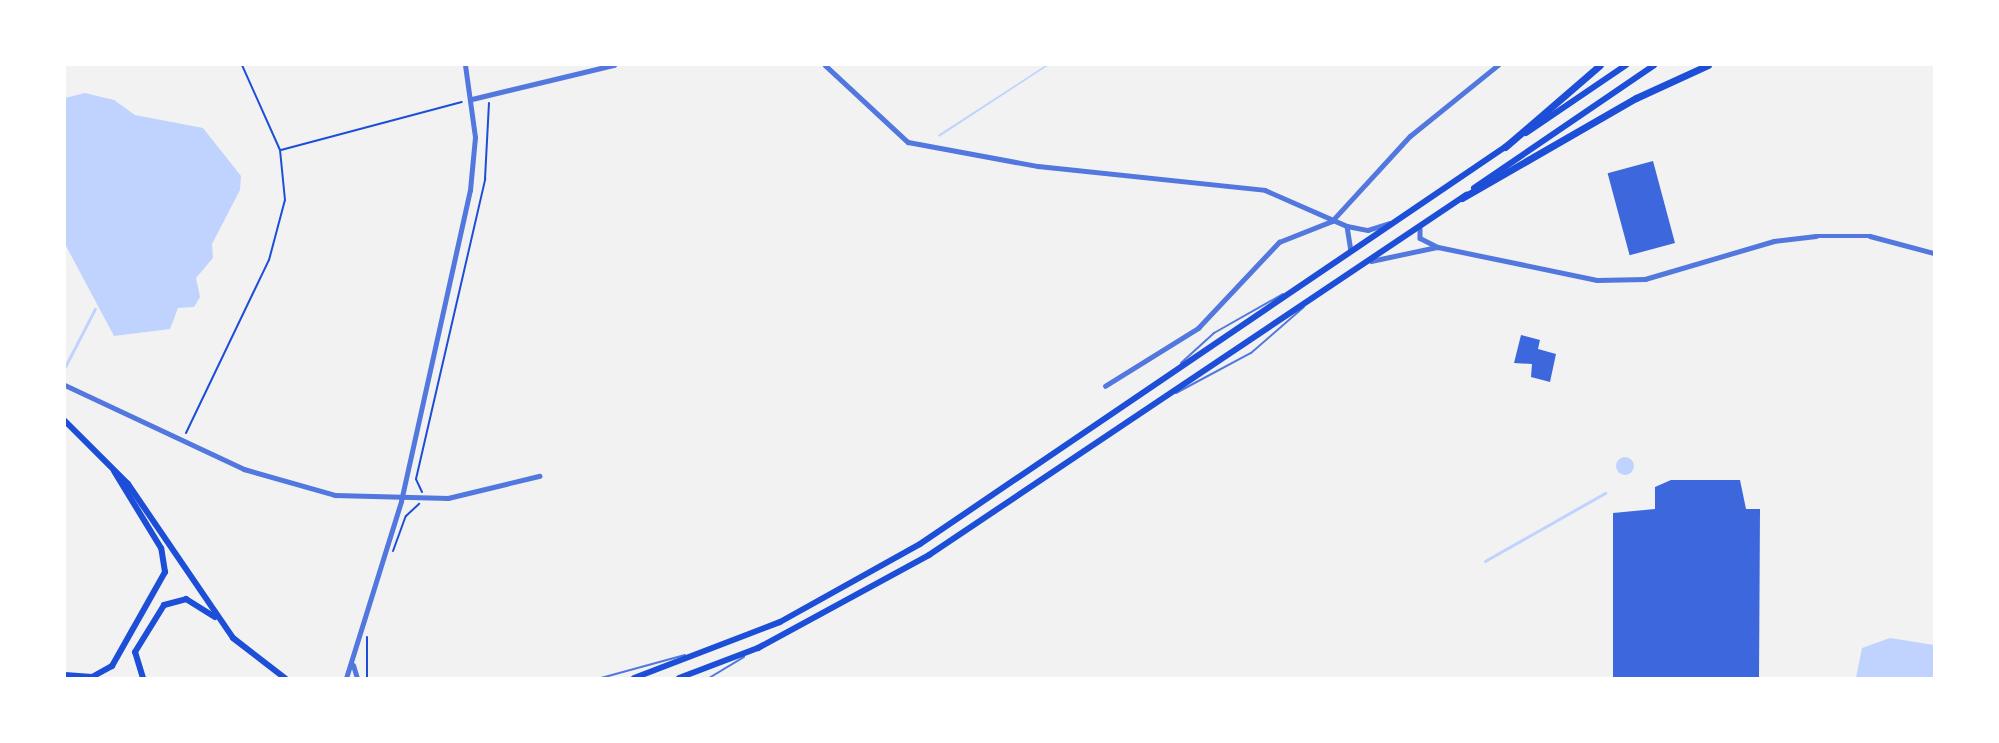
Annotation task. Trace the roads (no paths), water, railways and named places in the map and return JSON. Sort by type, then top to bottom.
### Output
[{"type":"highway","points":[[1505,147],[1600,65]]},
{"type":"highway","points":[[1462,198],[1636,98],[1708,65]]},
{"type":"main road","points":[[634,678],[723,647],[920,544],[1626,65]]},
{"type":"main road","points":[[679,678],[758,648],[929,555],[1308,303],[1654,65]]},
{"type":"main road","points":[[65,421],[112,467],[250,656],[285,678]]},
{"type":"main road","points":[[65,675],[92,677],[112,666],[165,572],[161,548],[112,467]]},
{"type":"main road","points":[[143,678],[135,652],[170,601],[204,606],[225,625]]},
{"type":"street","points":[[346,678],[353,665],[367,598],[401,501],[470,190],[472,99],[465,65]]},
{"type":"street","points":[[472,99],[614,65]]},
{"type":"street","points":[[825,65],[908,142],[1038,166],[1265,190],[1347,226],[1368,230],[1392,223]]},
{"type":"street","points":[[1105,386],[1198,328],[1279,242],[1332,221],[1410,136],[1498,65]]},
{"type":"street","points":[[1347,226],[1353,237],[1348,256]]},
{"type":"street","points":[[1420,226],[1420,238],[1438,247],[1553,273],[1623,281],[1816,236],[1870,236],[1934,253]]},
{"type":"street","points":[[1367,262],[1438,247]]},
{"type":"street","points":[[65,385],[183,440],[303,488],[401,501],[481,493],[540,476]]},
{"type":"street","points":[[353,665],[356,678]]},
{"type":"lane","points":[[1152,389],[1214,334],[1309,282]]},
{"type":"lane","points":[[1166,398],[1251,353],[1308,303]]},
{"type":"lane","points":[[601,678],[723,647]]},
{"type":"lane","points":[[709,678],[758,648]]},
{"type":"water","points":[[1049,65],[939,137],[938,135]]},
{"type":"water","points":[[85,93],[114,100],[135,115],[203,128],[241,176],[240,190],[212,244],[213,258],[196,278],[200,297],[194,307],[178,308],[170,329],[114,336],[65,244],[65,98]]},
{"type":"water","points":[[1625,457],[1631,460],[1634,466],[1631,472],[1625,475],[1619,472],[1616,466],[1619,460]]},
{"type":"water","points":[[1890,638],[1934,645],[1934,678],[1856,678],[1862,648]]},
{"type":"waterway","points":[[65,367],[95,309]]},
{"type":"waterway","points":[[1485,561],[1605,493]]}]
